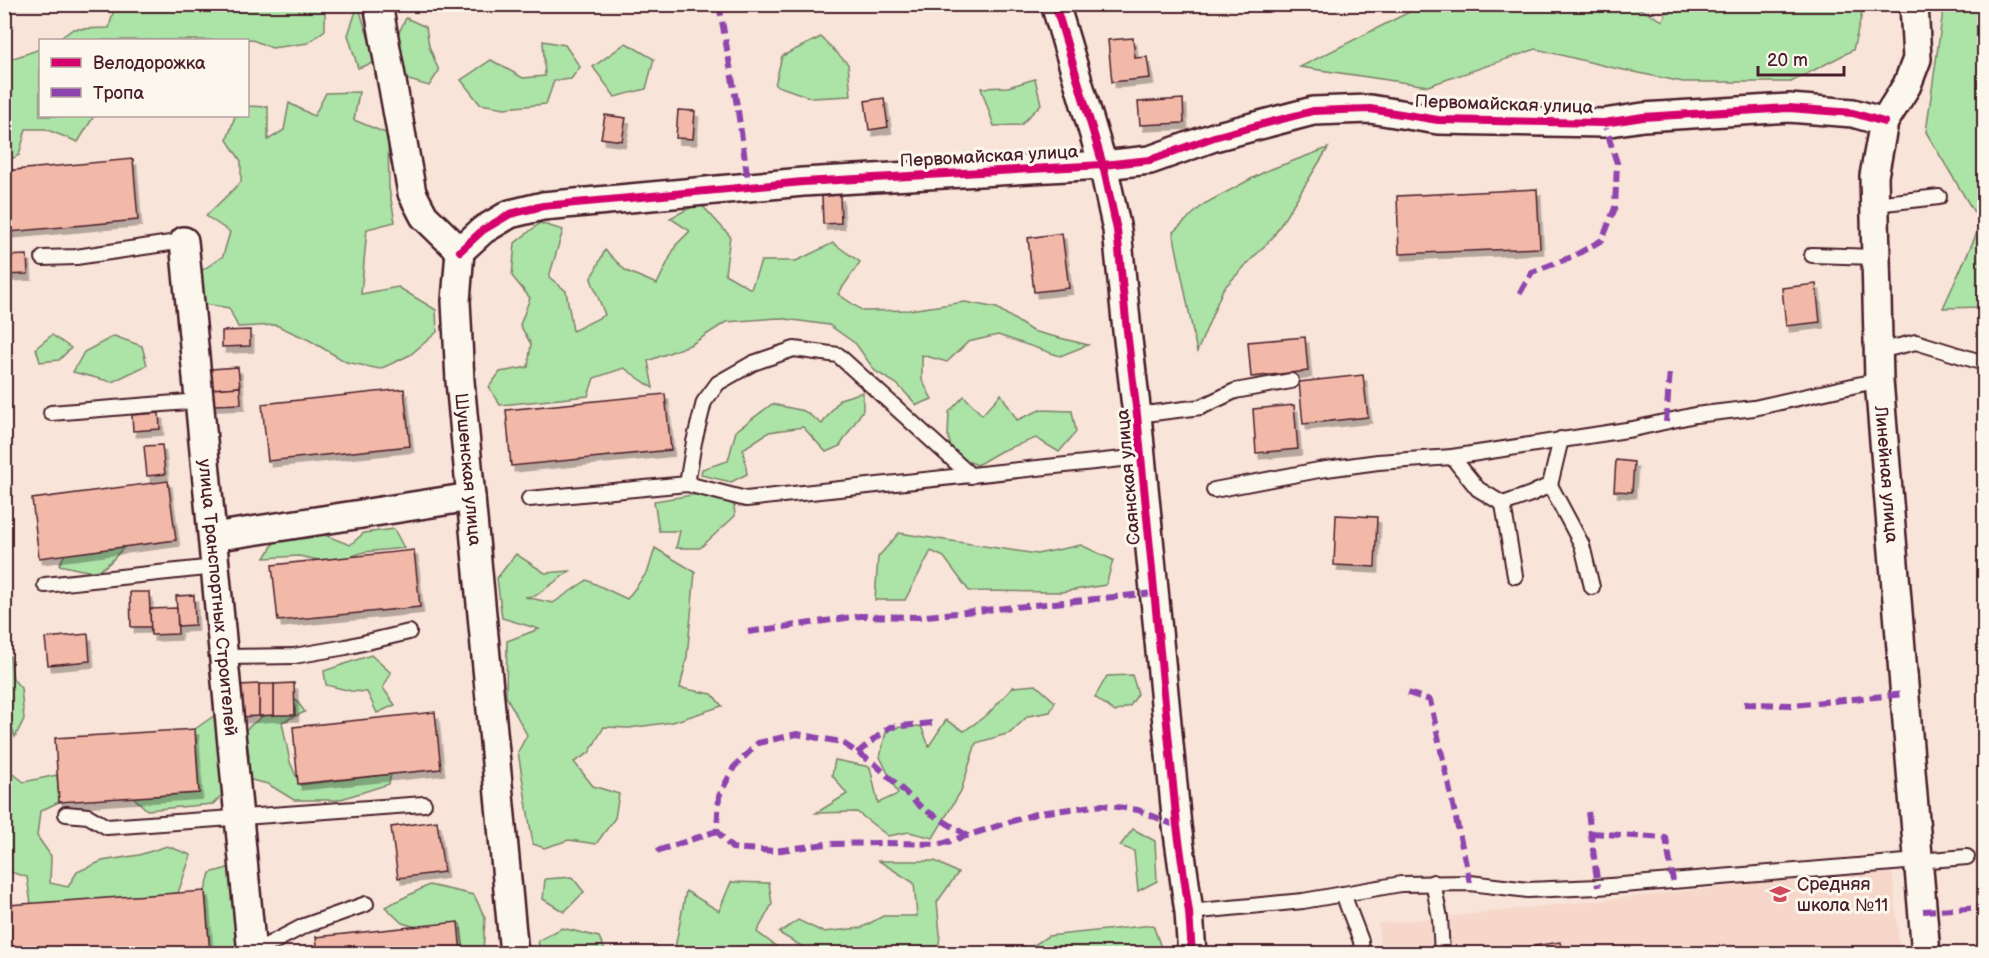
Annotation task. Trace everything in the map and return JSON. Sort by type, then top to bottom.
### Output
[{"type":"street","points":[[378,4],[412,194],[424,216],[460,251]]},
{"type":"street","name":"Саянская улица","points":[[1055,4],[1103,165],[1117,230],[1192,954]]},
{"type":"street","name":"Линейная улица","points":[[1914,4],[1917,59],[1907,85],[1884,122],[1874,176],[1879,380],[1926,954]]},
{"type":"street","name":"Первомайская улица","points":[[460,251],[483,230],[510,214],[543,206],[803,182],[1103,165],[1150,160],[1214,137],[1313,111],[1370,109],[1438,120],[1604,123],[1643,117],[1789,108],[1853,114],[1884,122]]},
{"type":"street","name":"улица Транспортных Строителей","points":[[184,241],[252,953]]},
{"type":"street","name":"Шушенская улица","points":[[460,251],[456,301],[471,497],[514,954]]},
{"type":"street","points":[[213,537],[471,497]]},
{"type":"lane","points":[[1875,204],[1939,196]]},
{"type":"lane","points":[[43,258],[76,256],[184,241]]},
{"type":"lane","points":[[1812,255],[1876,257]]},
{"type":"lane","points":[[1879,351],[1916,342],[1984,363]]},
{"type":"lane","points":[[687,484],[694,441],[704,402],[718,382],[753,363],[794,349],[838,355],[971,476]]},
{"type":"lane","points":[[1214,490],[1319,470],[1378,462],[1452,457],[1633,429],[1695,415],[1754,408],[1879,380]]},
{"type":"lane","points":[[1137,415],[1201,407],[1234,391],[1291,381]]},
{"type":"lane","points":[[51,413],[200,401]]},
{"type":"lane","points":[[1561,439],[1550,485],[1582,545],[1592,587]]},
{"type":"lane","points":[[529,499],[687,484],[746,499],[1141,457]]},
{"type":"lane","points":[[1452,457],[1478,489],[1503,504],[1515,576]]},
{"type":"lane","points":[[1503,504],[1550,485]]},
{"type":"lane","points":[[45,585],[215,567]]},
{"type":"lane","points":[[224,657],[294,656],[346,647],[408,632]]},
{"type":"lane","points":[[66,814],[88,816],[107,827],[424,804]]},
{"type":"lane","points":[[1189,912],[1303,901],[1401,884],[1470,883],[1528,890],[1598,887],[1967,857]]},
{"type":"lane","points":[[1433,882],[1440,918],[1442,954]]},
{"type":"lane","points":[[1343,894],[1361,941],[1362,954]]},
{"type":"lane","points":[[252,953],[304,926],[366,904]]},
{"type":"shaded area","name":"Средняя школа №11","points":[[1892,869],[1900,953],[1381,953],[1378,924]]},
{"type":"green space","points":[[1944,4],[1984,5],[1984,307],[1943,308],[1981,224],[1926,132]]},
{"type":"green space","points":[[115,5],[325,5],[325,30],[308,43],[272,48],[250,39],[59,39],[73,29],[109,28]]},
{"type":"green space","points":[[358,5],[372,49],[373,63],[358,68],[348,35]]},
{"type":"green space","points":[[1423,5],[1632,5],[1663,21],[1668,5],[1864,5],[1853,50],[1791,82],[1683,82],[1536,49],[1428,86],[1300,67]]},
{"type":"green space","points":[[406,18],[426,27],[429,46],[439,71],[429,86],[405,79],[391,49]]},
{"type":"green space","points":[[821,37],[848,64],[851,96],[812,98],[775,85],[782,56]]},
{"type":"green space","points":[[543,41],[565,45],[580,67],[571,79],[554,81],[546,104],[505,108],[480,104],[461,80],[491,60],[523,78],[545,76]]},
{"type":"green space","points":[[626,43],[654,59],[646,89],[615,97],[593,67]]},
{"type":"green space","points":[[39,49],[39,117],[93,117],[78,142],[45,129],[26,129],[19,155],[5,162],[5,128],[9,124],[5,121],[5,61]]},
{"type":"green space","points":[[1035,79],[1041,104],[1021,125],[994,126],[981,88],[1008,87]]},
{"type":"green space","points":[[359,92],[354,120],[388,134],[389,188],[395,222],[367,229],[361,294],[398,287],[436,310],[437,332],[410,355],[380,369],[346,362],[309,340],[276,325],[238,327],[229,308],[204,304],[197,274],[223,256],[230,232],[206,216],[241,182],[241,161],[227,140],[235,117],[249,117],[249,106],[268,107],[268,140],[284,130],[289,103],[314,116],[326,93]]},
{"type":"green space","points":[[1328,148],[1273,237],[1223,289],[1197,352],[1173,232],[1204,204],[1266,171]]},
{"type":"green space","points":[[700,203],[730,236],[725,274],[751,289],[761,261],[796,261],[833,243],[860,262],[838,294],[863,311],[909,310],[965,302],[997,308],[1032,331],[1088,345],[1060,356],[998,335],[968,342],[947,362],[922,355],[922,380],[932,399],[917,405],[897,384],[875,371],[856,344],[829,325],[778,318],[726,322],[692,344],[648,361],[653,388],[624,368],[594,378],[588,396],[500,405],[489,387],[500,372],[528,367],[531,344],[520,325],[530,298],[512,276],[515,243],[540,223],[563,230],[549,277],[566,291],[573,331],[605,315],[591,279],[605,250],[626,271],[657,284],[676,245],[690,231],[670,218]]},
{"type":"green space","points":[[52,335],[71,348],[59,360],[40,362],[36,348]]},
{"type":"green space","points":[[114,336],[142,346],[147,365],[112,382],[73,372],[84,352]]},
{"type":"green space","points":[[863,392],[863,410],[840,446],[826,452],[803,427],[769,432],[743,449],[747,474],[731,482],[701,475],[702,469],[728,461],[736,431],[772,404],[804,411],[822,424],[840,399]]},
{"type":"green space","points":[[1001,394],[1017,420],[1040,410],[1072,411],[1076,432],[1059,452],[1036,438],[1001,451],[977,465],[953,455],[948,436],[949,412],[964,396],[982,415]]},
{"type":"green space","points":[[705,493],[734,505],[735,516],[700,548],[676,548],[680,531],[659,531],[654,501]]},
{"type":"green space","points":[[394,529],[404,548],[364,552],[332,563],[299,556],[265,558],[278,536],[322,534],[350,545],[364,533]]},
{"type":"green space","points":[[899,533],[1037,554],[1081,545],[1113,560],[1106,585],[1061,592],[969,591],[944,557],[931,551],[905,600],[875,600],[878,557]]},
{"type":"green space","points":[[124,547],[108,564],[96,571],[59,565],[65,554]]},
{"type":"green space","points":[[655,548],[695,572],[687,657],[680,688],[712,694],[722,706],[673,722],[629,728],[604,727],[589,753],[574,762],[593,786],[619,794],[615,818],[596,844],[569,840],[544,848],[533,844],[518,752],[527,735],[506,696],[507,641],[539,629],[502,618],[497,578],[516,554],[545,573],[570,571],[535,596],[525,597],[553,603],[587,580],[627,599],[648,571]]},
{"type":"green space","points":[[5,653],[10,657],[13,679],[21,688],[24,719],[15,737],[5,706]]},
{"type":"green space","points":[[371,655],[391,673],[383,688],[395,705],[377,713],[367,692],[326,685],[324,671]]},
{"type":"green space","points":[[1132,675],[1138,694],[1130,706],[1115,712],[1095,697],[1107,676]]},
{"type":"green space","points":[[1036,685],[1055,702],[1050,712],[1028,716],[1010,733],[976,743],[961,791],[933,838],[909,832],[888,836],[857,812],[816,813],[847,794],[832,775],[835,760],[870,767],[878,803],[898,794],[880,757],[887,728],[921,726],[929,746],[946,720],[964,731],[988,714],[1013,687]]},
{"type":"green space","points":[[285,698],[296,700],[305,712],[282,722],[290,762],[300,785],[391,774],[389,784],[338,800],[294,800],[268,784],[247,779],[249,755],[245,730]]},
{"type":"green space","points":[[218,713],[227,790],[213,804],[147,810],[133,797],[199,793],[195,729]]},
{"type":"green space","points":[[8,770],[24,782],[57,775],[59,802],[40,811],[37,836],[51,856],[50,883],[68,887],[77,872],[102,861],[139,855],[167,846],[191,855],[178,893],[31,904],[27,877],[7,871],[5,873],[4,772]]},
{"type":"green space","points":[[1133,829],[1155,841],[1157,881],[1138,891],[1134,851],[1120,846]]},
{"type":"green space","points":[[879,861],[935,861],[958,873],[937,902],[940,934],[938,953],[802,953],[808,950],[779,933],[798,920],[823,932],[861,928],[883,916],[917,916],[914,883]]},
{"type":"green space","points":[[231,867],[242,943],[235,953],[210,953],[205,891],[210,873]]},
{"type":"green space","points":[[572,877],[584,892],[564,912],[543,899],[545,879]]},
{"type":"green space","points":[[731,882],[769,883],[772,904],[757,932],[785,953],[674,953],[686,891],[719,911]]},
{"type":"green space","points":[[429,885],[474,895],[485,918],[483,953],[464,953],[460,924],[437,933],[402,923],[385,907]]},
{"type":"green space","points":[[1153,925],[1163,953],[1022,953],[1048,936]]},
{"type":"green space","points":[[562,928],[599,937],[606,953],[541,953],[538,941]]},
{"type":"building","points":[[1133,38],[1135,58],[1147,57],[1150,78],[1112,82],[1108,40]]},
{"type":"building","points":[[884,98],[888,127],[869,130],[865,101]]},
{"type":"building","points":[[1183,99],[1184,123],[1140,125],[1138,102]]},
{"type":"building","points":[[678,110],[695,111],[693,139],[676,138]]},
{"type":"building","points":[[605,115],[626,118],[622,141],[601,138]]},
{"type":"building","points":[[133,159],[138,220],[9,232],[4,171]]},
{"type":"building","points":[[1537,189],[1540,248],[1399,254],[1397,196]]},
{"type":"building","points":[[840,195],[841,223],[823,224],[822,196]]},
{"type":"building","points":[[1062,233],[1069,288],[1034,292],[1028,238]]},
{"type":"building","points":[[27,255],[28,274],[4,275],[4,256]]},
{"type":"building","points":[[1816,284],[1820,322],[1786,326],[1782,288]]},
{"type":"building","points":[[250,330],[250,346],[222,347],[222,331]]},
{"type":"building","points":[[1305,337],[1308,371],[1251,377],[1248,342]]},
{"type":"building","points":[[238,367],[240,387],[212,389],[211,369]]},
{"type":"building","points":[[1363,375],[1368,417],[1303,424],[1299,382]]},
{"type":"building","points":[[240,387],[241,404],[213,405],[212,389]]},
{"type":"building","points":[[404,389],[410,446],[268,461],[262,404]]},
{"type":"building","points":[[665,394],[671,450],[511,466],[506,410]]},
{"type":"building","points":[[1294,405],[1298,449],[1256,453],[1253,409]]},
{"type":"building","points":[[159,413],[160,429],[133,431],[132,415]]},
{"type":"building","points":[[162,445],[165,474],[147,476],[144,446]]},
{"type":"building","points":[[1616,460],[1634,462],[1632,492],[1614,491]]},
{"type":"building","points":[[168,481],[176,540],[39,558],[32,499]]},
{"type":"building","points":[[1336,515],[1377,517],[1375,567],[1334,565]]},
{"type":"building","points":[[414,550],[420,607],[278,621],[272,565]]},
{"type":"building","points":[[130,592],[149,592],[151,627],[131,627]]},
{"type":"building","points":[[194,595],[195,625],[178,626],[176,596]]},
{"type":"building","points":[[177,608],[178,634],[151,635],[150,609]]},
{"type":"building","points":[[88,634],[90,661],[48,665],[45,638]]},
{"type":"building","points":[[294,683],[295,715],[274,715],[274,684]]},
{"type":"building","points":[[259,684],[274,684],[274,715],[259,716]]},
{"type":"building","points":[[259,684],[259,716],[240,717],[239,685]]},
{"type":"building","points":[[435,712],[441,769],[298,784],[293,727]]},
{"type":"building","points":[[195,729],[199,793],[59,802],[55,738]]},
{"type":"building","points":[[437,821],[444,872],[398,878],[391,827]]},
{"type":"building","points":[[205,891],[210,954],[12,954],[8,905]]},
{"type":"building","points":[[458,922],[461,954],[318,954],[316,937]]},
{"type":"building","points":[[1560,942],[1562,954],[1529,954],[1528,947]]},
{"type":"marked path","points":[[380,12],[391,4]]},
{"type":"marked path","points":[[719,4],[749,188]]},
{"type":"marked path","points":[[1520,293],[1532,272],[1572,257],[1602,240],[1615,208],[1617,163],[1604,123]]},
{"type":"marked path","points":[[1666,422],[1670,370]]},
{"type":"marked path","points":[[748,632],[860,616],[916,617],[1154,593]]},
{"type":"marked path","points":[[1408,693],[1430,700],[1470,883]]},
{"type":"marked path","points":[[1744,704],[1793,705],[1905,694]]},
{"type":"marked path","points":[[857,753],[890,727],[933,723]]},
{"type":"marked path","points":[[968,836],[922,808],[875,764],[841,742],[797,734],[758,743],[734,767],[719,796],[717,831],[732,848],[774,851],[826,844],[941,844],[1038,813],[1103,805],[1138,810],[1177,826]]},
{"type":"marked path","points":[[1588,812],[1598,887]]},
{"type":"marked path","points":[[657,851],[717,831]]},
{"type":"marked path","points":[[1591,833],[1666,838],[1673,881]]},
{"type":"marked path","points":[[1923,911],[1984,907]]},
{"type":"cycle path","points":[[1055,4],[1103,165],[1117,230],[1192,954]]},
{"type":"cycle path","points":[[460,251],[483,230],[510,214],[543,206],[803,182],[1103,165],[1150,160],[1214,137],[1313,111],[1370,109],[1438,120],[1604,123],[1643,117],[1789,108],[1853,113],[1884,122]]},
{"type":"place","name":"Средняя школа №11","points":[[1780,894]]}]
